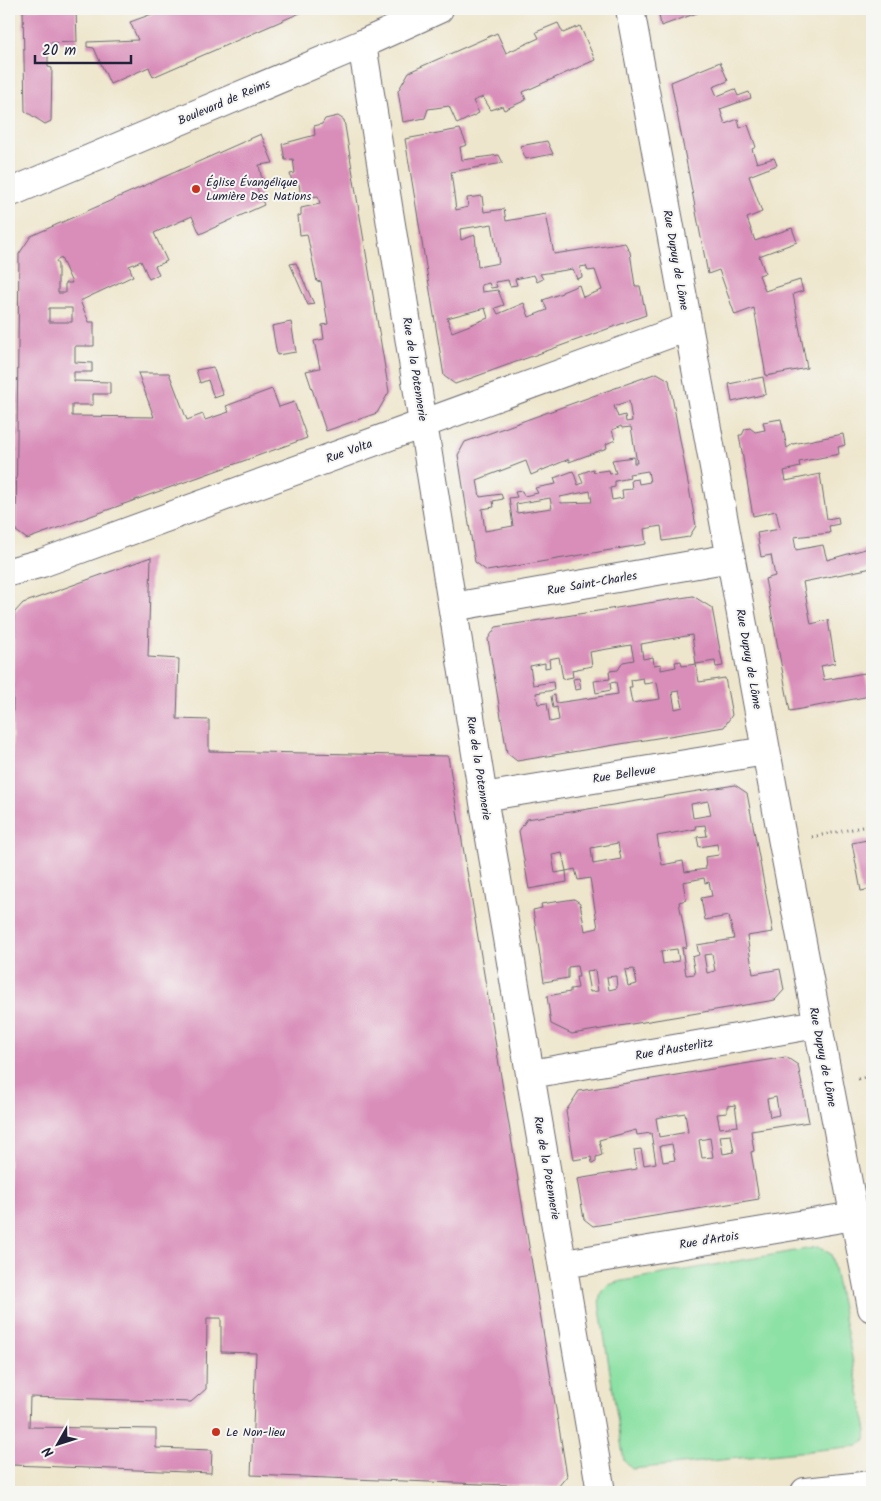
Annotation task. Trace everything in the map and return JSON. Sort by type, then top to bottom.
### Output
[{"type":"street","name":"Boulevard de Reims","points":[[9,193],[362,44],[439,9]]},
{"type":"street","name":"Rue Dupuy de Lôme","points":[[630,9],[783,843],[872,1308]]},
{"type":"street","name":"Rue de la Potennerie","points":[[362,44],[483,797],[564,1264],[601,1492]]},
{"type":"street","name":"Rue Volta","points":[[9,572],[42,563],[688,327]]},
{"type":"street","name":"Rue Saint-Charles","points":[[453,607],[731,558]]},
{"type":"street","name":"Rue Bellevue","points":[[483,797],[766,751]]},
{"type":"street","name":"Rue d'Austerlitz","points":[[531,1074],[817,1024]]},
{"type":"street","name":"Rue d'Artois","points":[[564,1264],[854,1216]]},
{"type":"street","points":[[805,1492],[872,1485]]},
{"type":"path","points":[[783,843],[872,825]]},
{"type":"green space","points":[[818,1247],[831,1254],[867,1431],[865,1440],[858,1446],[632,1469],[624,1461],[599,1303],[604,1289],[611,1284],[622,1281]]},
{"type":"building","points":[[23,9],[76,9],[77,42],[48,43],[48,67],[52,68],[51,121],[45,124],[25,111]]},
{"type":"building","points":[[150,9],[309,9],[153,77],[149,67],[110,84],[94,48],[87,47],[87,42],[138,40],[130,22],[152,14]]},
{"type":"building","points":[[658,9],[708,9],[661,26]]},
{"type":"building","points":[[558,23],[563,33],[580,26],[595,60],[523,92],[526,100],[504,110],[502,106],[491,110],[483,97],[473,101],[479,113],[457,124],[449,106],[428,109],[425,118],[403,122],[398,91],[409,72],[497,33],[506,53],[539,38],[536,32]]},
{"type":"building","points":[[720,62],[728,81],[713,87],[717,96],[735,89],[738,96],[749,92],[751,98],[720,109],[725,124],[738,119],[740,128],[748,125],[756,147],[752,149],[757,163],[774,158],[777,165],[749,176],[762,212],[747,218],[755,241],[792,228],[797,242],[759,256],[765,273],[759,275],[765,291],[800,280],[803,291],[793,294],[807,368],[766,376],[754,308],[735,315],[719,270],[708,274],[671,82]]},
{"type":"building","points":[[338,116],[344,120],[389,392],[377,413],[326,431],[306,371],[320,368],[314,341],[324,339],[322,325],[328,324],[321,281],[317,282],[307,234],[300,235],[298,216],[301,215],[301,208],[320,204],[318,196],[301,199],[299,184],[293,185],[290,174],[295,173],[293,159],[285,160],[282,144],[315,135],[314,126],[322,124],[325,119]]},
{"type":"building","points":[[460,129],[467,145],[460,147],[462,160],[499,155],[503,163],[451,172],[456,210],[468,207],[467,198],[482,196],[484,212],[504,209],[506,221],[546,214],[554,254],[625,243],[630,252],[635,286],[640,286],[646,315],[455,384],[444,376],[405,139]],"holes":[[[492,224],[499,263],[478,267],[475,235],[461,240],[460,229]],[[586,266],[588,271],[595,270],[602,290],[583,297],[579,285],[543,300],[547,310],[529,317],[524,303],[498,314],[495,308],[504,305],[498,290],[482,292],[481,285],[489,283],[491,288],[497,287],[495,282],[508,280],[510,286],[517,285],[515,279],[534,275],[537,282],[543,279],[540,274],[573,269],[577,279],[582,277],[580,267]],[[485,308],[488,318],[452,332],[447,318]]]},
{"type":"building","points":[[261,134],[273,163],[259,165],[263,185],[256,186],[264,205],[200,234],[192,216],[154,233],[167,261],[155,266],[159,274],[149,279],[141,261],[129,266],[133,276],[80,301],[89,322],[94,322],[94,346],[75,346],[75,362],[92,363],[92,372],[74,372],[74,381],[110,382],[110,394],[93,394],[93,405],[72,405],[72,416],[154,417],[138,373],[169,373],[187,420],[203,414],[205,420],[229,412],[226,406],[272,389],[279,407],[294,402],[307,438],[27,539],[16,531],[19,254],[31,236]],"holes":[[[61,258],[72,283],[65,283],[65,293],[58,293],[58,265],[56,261]],[[49,308],[72,308],[72,322],[49,322]]]},
{"type":"building","points":[[547,141],[553,154],[526,159],[520,146]]},
{"type":"building","points":[[296,263],[314,304],[308,305],[290,264]]},
{"type":"building","points":[[291,322],[296,352],[277,355],[272,326]]},
{"type":"building","points":[[213,367],[223,395],[214,398],[208,380],[200,383],[196,370]]},
{"type":"building","points":[[657,373],[669,380],[696,526],[689,537],[663,541],[661,526],[644,529],[646,544],[487,571],[475,562],[458,455],[465,442]],"holes":[[[629,401],[632,421],[626,422],[625,415],[618,417],[614,406]],[[621,426],[622,428],[631,427],[637,463],[634,463],[634,457],[612,460],[616,473],[610,474],[609,470],[594,472],[593,469],[579,474],[583,483],[578,485],[573,471],[554,478],[556,484],[535,488],[538,493],[524,496],[522,491],[515,492],[517,497],[509,498],[513,526],[485,531],[482,509],[494,507],[493,501],[503,499],[501,494],[480,497],[477,480],[526,461],[531,475],[569,459],[569,462],[607,448],[606,444],[615,440],[612,430]],[[648,471],[650,482],[639,484],[638,479],[631,480],[632,489],[622,490],[623,498],[612,500],[610,488],[615,487],[615,481],[630,478],[629,474]],[[590,491],[592,502],[561,503],[560,497]],[[550,498],[552,508],[517,513],[516,504]]]},
{"type":"building","points":[[763,377],[766,394],[732,402],[729,384]]},
{"type":"building","points":[[781,419],[787,448],[793,444],[843,434],[845,445],[838,447],[839,454],[799,462],[800,467],[784,471],[786,481],[820,474],[827,519],[838,517],[839,524],[829,526],[830,533],[794,537],[796,550],[823,545],[827,560],[872,547],[872,568],[803,582],[811,624],[828,620],[835,663],[821,666],[824,680],[865,673],[870,696],[790,711],[765,579],[775,576],[771,555],[761,557],[757,533],[780,529],[776,511],[753,516],[739,435],[742,435],[745,429],[750,428],[755,432],[765,430],[763,422]]},
{"type":"building","points":[[151,557],[148,657],[179,659],[177,719],[209,720],[209,751],[448,756],[567,1476],[558,1487],[251,1475],[256,1353],[221,1352],[221,1318],[207,1318],[206,1389],[191,1402],[30,1397],[29,1427],[156,1429],[156,1448],[212,1450],[211,1473],[13,1465],[9,1461],[9,982],[14,613],[23,603]]},
{"type":"building","points":[[693,596],[712,608],[723,666],[716,667],[715,661],[696,664],[699,682],[725,678],[732,715],[724,727],[517,761],[507,753],[488,639],[496,627]],"holes":[[[692,635],[696,664],[682,666],[681,661],[675,662],[676,667],[661,670],[661,664],[654,665],[653,657],[643,659],[641,644]],[[631,645],[634,660],[623,662],[618,670],[609,671],[610,679],[594,681],[596,693],[611,690],[610,683],[616,682],[618,694],[556,703],[555,695],[551,696],[553,708],[557,707],[559,720],[550,722],[547,703],[538,704],[536,693],[554,690],[553,682],[533,685],[530,666],[545,663],[545,668],[550,667],[549,659],[559,657],[563,679],[573,677],[572,670],[592,666],[590,652]],[[643,678],[644,684],[657,682],[660,699],[632,703],[629,687],[632,687],[631,680]],[[679,691],[683,707],[675,709],[672,692]]]},
{"type":"building","points":[[579,678],[581,689],[575,690],[573,679]]},
{"type":"building","points":[[735,785],[747,793],[773,932],[747,936],[753,974],[780,969],[784,990],[775,1000],[572,1034],[551,1024],[547,996],[570,992],[570,989],[578,988],[576,977],[579,977],[577,966],[568,967],[568,978],[544,982],[533,910],[542,908],[541,904],[574,899],[580,903],[585,931],[598,928],[590,878],[578,880],[575,869],[566,871],[567,882],[529,889],[519,831],[527,819]],"holes":[[[708,801],[711,815],[693,818],[691,804]],[[705,825],[707,836],[697,837],[699,847],[717,844],[719,855],[705,857],[706,869],[685,872],[683,861],[662,865],[657,836],[696,829],[695,826]],[[618,843],[621,859],[593,864],[591,848]],[[562,853],[566,871],[555,873],[552,855]],[[704,878],[705,883],[709,882],[712,896],[701,898],[705,920],[729,916],[734,939],[697,945],[699,955],[692,957],[695,974],[686,975],[682,948],[687,947],[679,902],[686,900],[683,882]],[[677,949],[679,961],[663,964],[661,951]],[[712,954],[715,971],[707,973],[704,955]],[[634,969],[637,984],[628,986],[625,970]],[[595,970],[598,991],[590,992],[586,971]],[[616,976],[617,988],[609,990],[607,977]]]},
{"type":"building","points":[[872,839],[872,889],[861,891],[852,843]]},
{"type":"building","points":[[786,1057],[798,1065],[809,1122],[751,1131],[754,1151],[751,1152],[759,1199],[593,1226],[584,1219],[577,1179],[637,1169],[634,1150],[641,1149],[644,1165],[656,1163],[651,1133],[637,1135],[636,1130],[599,1140],[602,1155],[596,1157],[596,1162],[592,1163],[591,1157],[574,1160],[566,1111],[579,1091]],"holes":[[[776,1097],[779,1115],[770,1117],[767,1099]],[[735,1105],[738,1126],[720,1128],[717,1114],[727,1113],[727,1106]],[[685,1113],[688,1132],[659,1137],[656,1118]],[[731,1135],[734,1152],[723,1154],[720,1136]],[[710,1138],[713,1157],[702,1158],[699,1140]],[[672,1144],[675,1160],[663,1162],[660,1146]]]},
{"type":"place","name":"Église Évangélique Lumière Des Nations","points":[[196,189]]},
{"type":"place","name":"Le Non-lieu","points":[[216,1432]]}]
